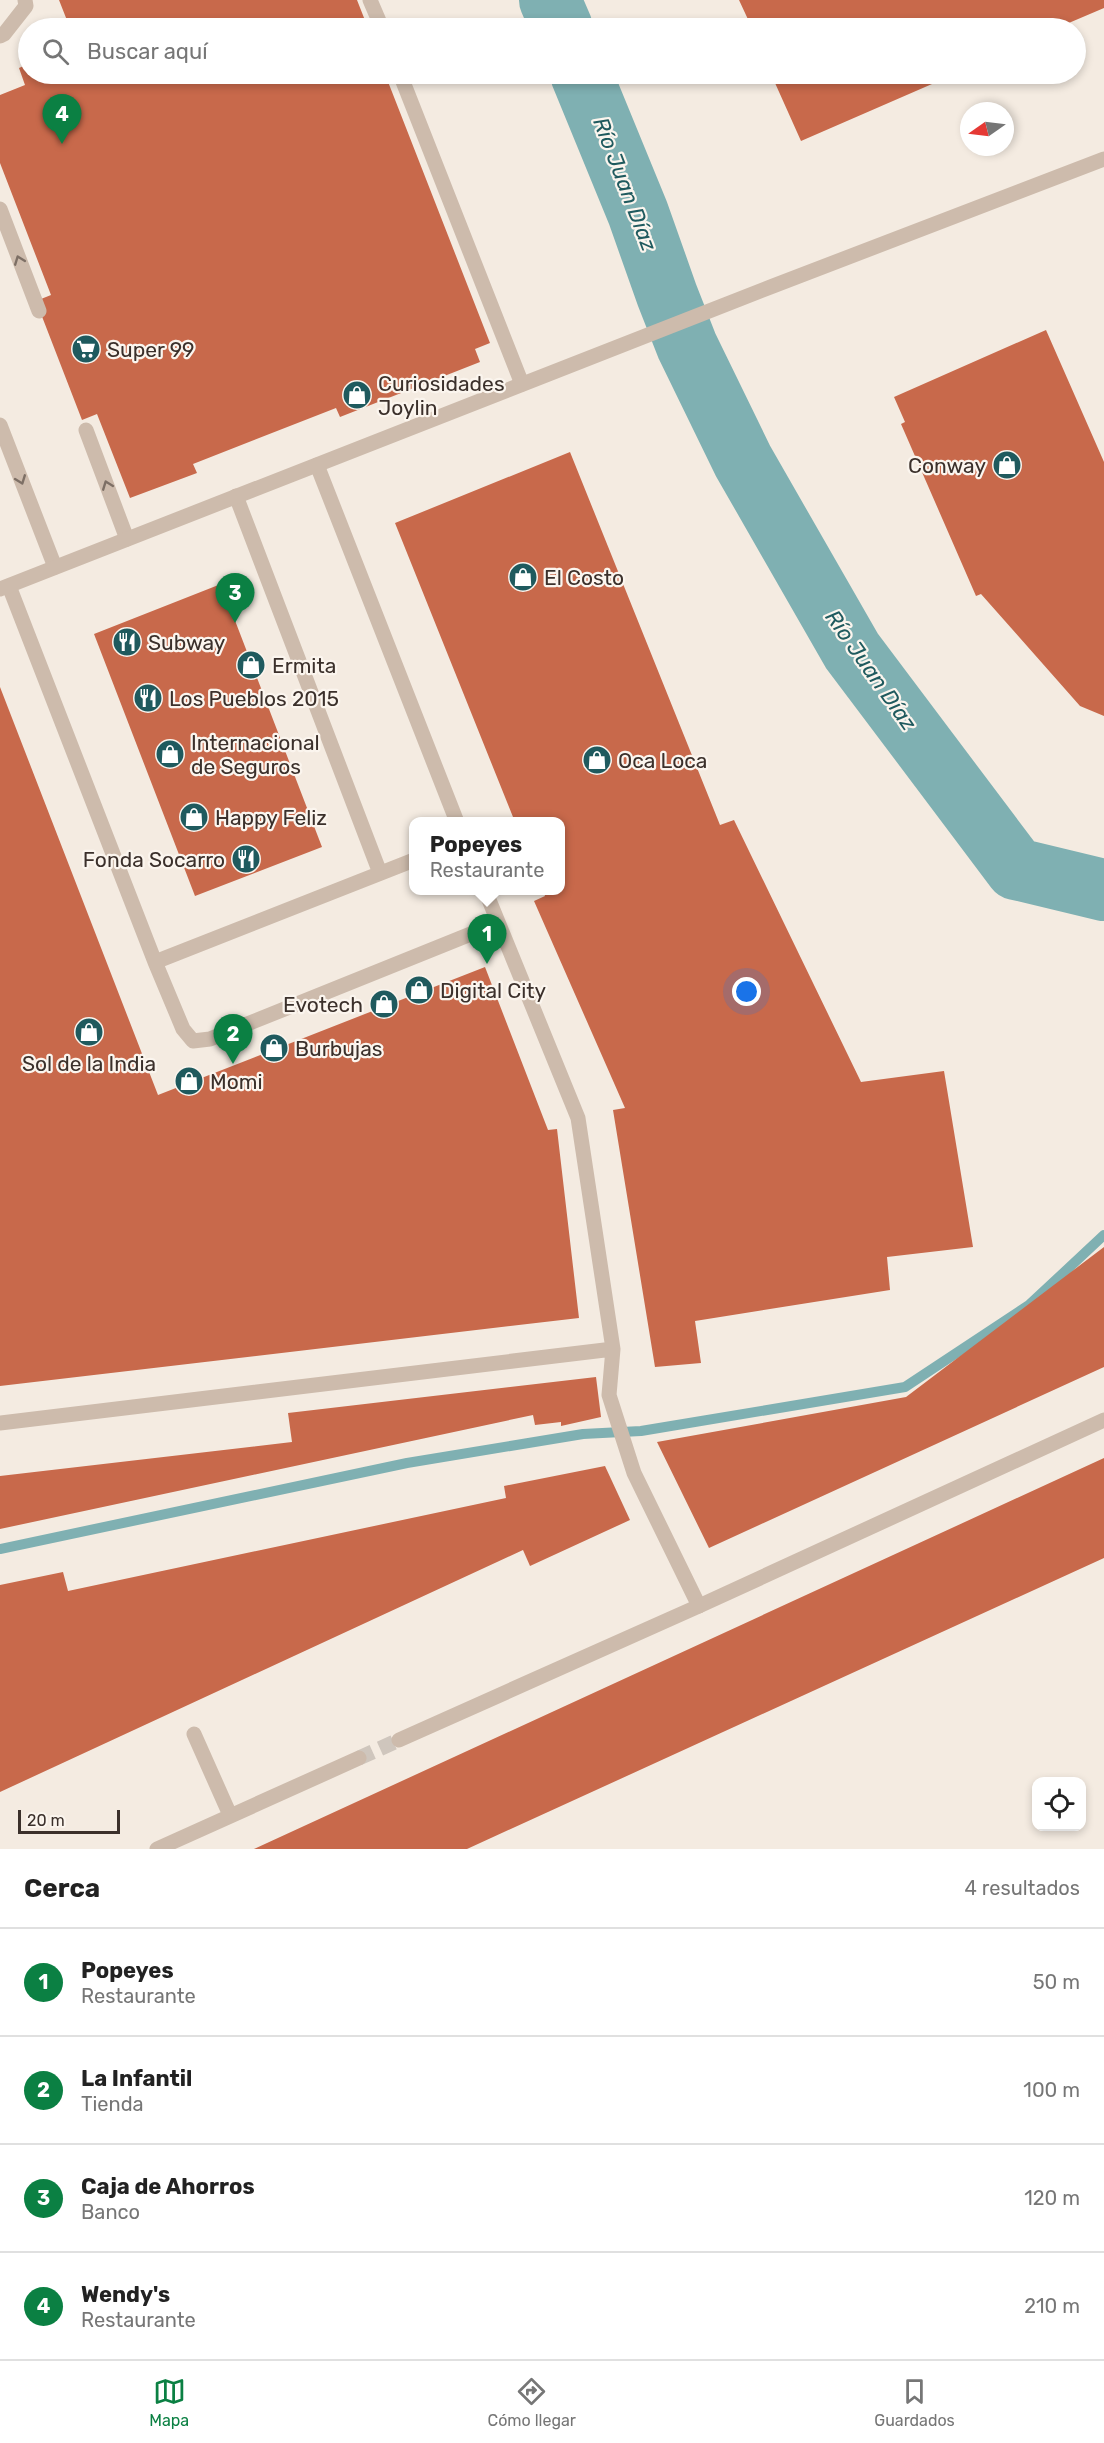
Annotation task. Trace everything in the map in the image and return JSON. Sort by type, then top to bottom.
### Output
[{"type":"street","points":[[0,36],[26,6],[25,0]]},
{"type":"street","points":[[370,0],[378,18]]},
{"type":"street","points":[[404,84],[522,384]]},
{"type":"street","points":[[498,923],[210,1039],[193,1041],[183,1029],[155,962],[4,587],[1104,159]]},
{"type":"street","points":[[0,209],[39,311]]},
{"type":"street","points":[[0,425],[55,567]]},
{"type":"street","points":[[86,430],[127,539]]},
{"type":"street","points":[[317,465],[455,817]]},
{"type":"street","points":[[236,496],[380,873]]},
{"type":"street","points":[[155,962],[409,862]]},
{"type":"street","points":[[487,895],[578,1118],[613,1349],[609,1395],[634,1473],[699,1606]]},
{"type":"street","points":[[0,1424],[613,1349]]},
{"type":"street","points":[[399,1740],[699,1606],[1104,1420]]},
{"type":"street","points":[[194,1734],[230,1815]]},
{"type":"street","points":[[157,1849],[359,1758]]},
{"type":"building","points":[[59,0],[357,0],[364,18],[66,18]]},
{"type":"building","points":[[739,0],[1104,0],[1104,8],[1080,18],[747,18]]},
{"type":"building","points":[[389,84],[490,343],[475,349],[480,362],[340,417],[336,408],[193,464],[197,473],[130,498],[97,414],[82,420],[36,301],[51,295],[0,163],[0,95],[25,85]]},
{"type":"building","points":[[775,84],[932,84],[801,141]]},
{"type":"building","points":[[1046,330],[1104,462],[1104,716],[1080,706],[981,594],[976,596],[901,424],[905,422],[894,397]]},
{"type":"building","points":[[570,452],[720,825],[734,820],[861,1082],[944,1071],[973,1247],[887,1257],[890,1290],[695,1321],[701,1363],[655,1367],[613,1110],[625,1108],[534,901],[545,895],[565,895],[565,817],[513,817],[395,523]]},
{"type":"building","points":[[221,584],[322,847],[195,896],[94,634]]},
{"type":"building","points":[[0,687],[158,1095],[485,967],[548,1130],[557,1129],[579,1318],[0,1386]]},
{"type":"building","points":[[1104,1247],[1104,1367],[709,1548],[657,1442],[906,1397]]},
{"type":"building","points":[[596,1377],[601,1417],[561,1426],[561,1422],[535,1425],[533,1415],[0,1529],[0,1476],[292,1442],[288,1413]]},
{"type":"building","points":[[1104,1458],[1104,1558],[467,1849],[254,1849]]},
{"type":"building","points":[[605,1466],[630,1520],[530,1566],[523,1550],[0,1792],[0,1585],[63,1572],[68,1591],[506,1498],[504,1486]]},
{"type":"waterway","name":"Río Juan Díaz","points":[[550,0],[558,18]]},
{"type":"waterway","name":"Río Juan Díaz","points":[[585,84],[638,213],[687,346],[743,461],[852,651],[1016,869],[1104,890]]},
{"type":"waterway","points":[[0,1549],[407,1463],[583,1434],[641,1431],[905,1387],[1029,1305],[1104,1235]]},
{"type":"tunnel","points":[[359,1758],[399,1740]]},
{"type":"place","name":"Wendy's","points":[[62,144]]},
{"type":"place","name":"Super 99","points":[[86,349]]},
{"type":"place","name":"Curiosidades Joylin","points":[[357,395]]},
{"type":"place","name":"Conway","points":[[1007,465]]},
{"type":"place","name":"El Costo","points":[[523,577]]},
{"type":"place","name":"Caja de Ahorros","points":[[235,623]]},
{"type":"place","name":"Subway","points":[[127,642]]},
{"type":"place","name":"Ermita","points":[[251,665]]},
{"type":"place","name":"Los Pueblos 2015","points":[[148,698]]},
{"type":"place","name":"Internacional de Seguros","points":[[170,754]]},
{"type":"place","name":"Oca Loca","points":[[597,760]]},
{"type":"place","name":"Happy Feliz","points":[[194,817]]},
{"type":"place","name":"Fonda Socarro","points":[[246,859]]},
{"type":"place","name":"Popeyes","points":[[487,964]]},
{"type":"place","name":"Digital City","points":[[419,990]]},
{"type":"place","name":"Evotech","points":[[384,1004]]},
{"type":"place","name":"Sol de la India","points":[[89,1032]]},
{"type":"place","name":"Burbujas","points":[[274,1048]]},
{"type":"place","name":"La Infantil","points":[[233,1064]]},
{"type":"place","name":"Momi","points":[[189,1081]]}]
